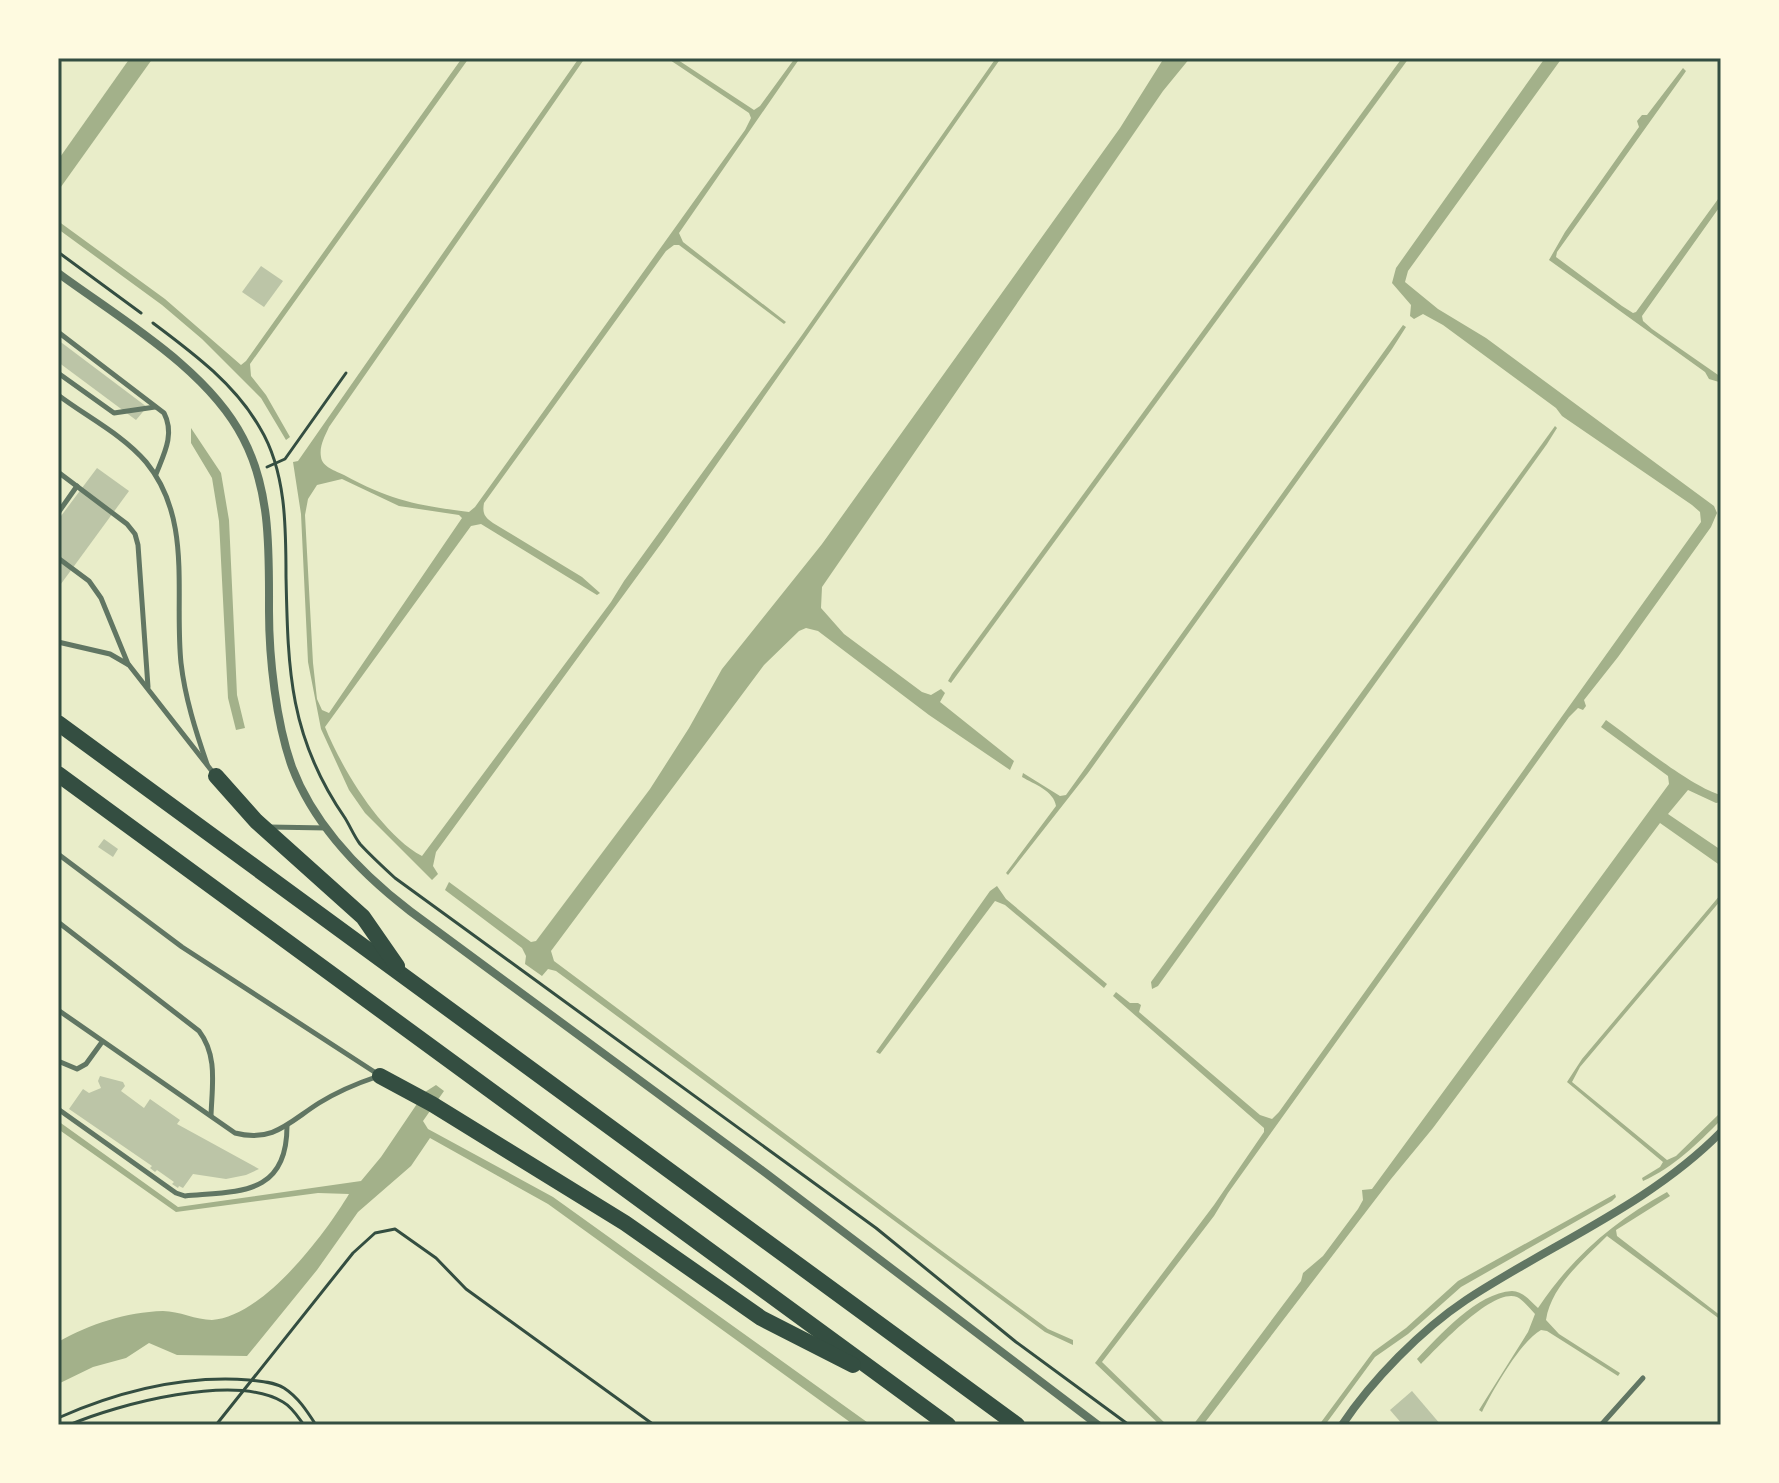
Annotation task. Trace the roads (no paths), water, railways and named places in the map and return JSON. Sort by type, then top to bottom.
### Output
[{"type":"highway","points":[[58,723],[1017,1425]]},
{"type":"highway","points":[[212,770],[262,827],[363,917],[405,977]]},
{"type":"highway","points":[[58,774],[948,1425]]},
{"type":"highway","points":[[380,1076],[443,1111],[625,1223],[761,1318],[897,1388]]},
{"type":"street","points":[[58,273],[197,378],[234,422],[249,449],[268,533],[272,666],[292,767],[328,828],[377,886],[767,1174],[1098,1425]]},
{"type":"street","points":[[1342,1425],[1370,1387],[1454,1309],[1570,1241],[1655,1186],[1689,1162],[1721,1132]]},
{"type":"lane","points":[[58,332],[164,413],[170,427],[166,451],[155,475]]},
{"type":"lane","points":[[58,373],[114,413],[156,406]]},
{"type":"lane","points":[[60,399],[133,448],[169,498],[177,525],[182,667],[197,733],[212,770]]},
{"type":"lane","points":[[58,472],[127,524],[135,534],[148,687]]},
{"type":"lane","points":[[58,513],[77,486]]},
{"type":"lane","points":[[58,558],[89,581],[101,598],[129,665],[212,770]]},
{"type":"lane","points":[[58,642],[110,654],[129,665]]},
{"type":"lane","points":[[262,827],[328,828]]},
{"type":"lane","points":[[58,854],[182,947],[380,1076]]},
{"type":"lane","points":[[58,922],[199,1031],[208,1043],[212,1057],[211,1116]]},
{"type":"lane","points":[[58,1010],[235,1133],[251,1138],[287,1126],[347,1087],[380,1076]]},
{"type":"lane","points":[[58,1061],[77,1069],[86,1064],[102,1042]]},
{"type":"lane","points":[[58,1109],[176,1193],[185,1196],[249,1188],[267,1180],[286,1154],[287,1126]]},
{"type":"lane","points":[[1601,1425],[1643,1378]]}]
